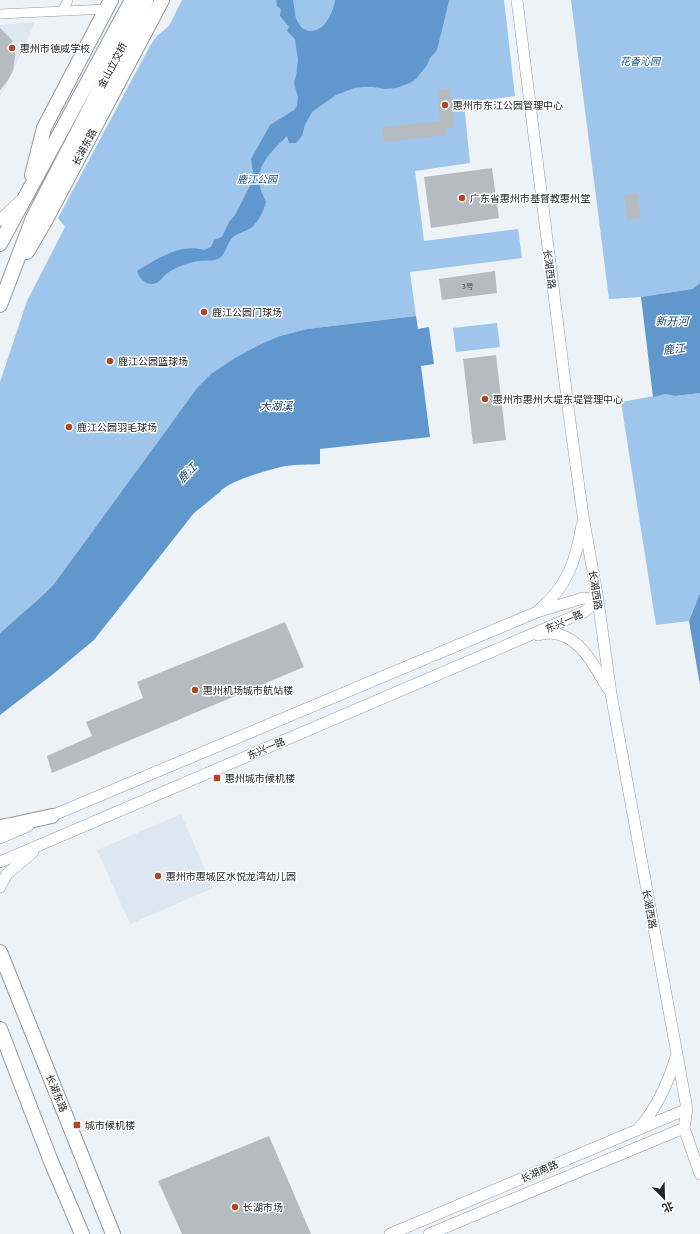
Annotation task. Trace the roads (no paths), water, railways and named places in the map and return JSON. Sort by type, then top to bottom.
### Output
[{"type":"main road","name":"金山立交桥","points":[[27,194],[132,0]]},
{"type":"main road","name":"金山立交桥","points":[[78,130],[146,0]]},
{"type":"main road","name":"长湖东路","points":[[2,298],[44,224],[162,0]]},
{"type":"main road","points":[[0,244],[27,194],[44,128],[109,4]]},
{"type":"main road","name":"长湖东路","points":[[2,298],[33,218],[78,130]]},
{"type":"main road","points":[[0,827],[52,816]]},
{"type":"main road","name":"长湖东路","points":[[0,952],[113,1234]]},
{"type":"main road","points":[[0,1029],[50,1159],[82,1234]]},
{"type":"street","points":[[62,11],[68,0]]},
{"type":"street","name":"长湖西路","points":[[517,0],[583,516],[598,600],[611,694],[687,1109],[684,1128],[700,1174]]},
{"type":"street","points":[[0,14],[62,11],[109,4]]},
{"type":"street","points":[[0,220],[27,194]]},
{"type":"street","points":[[537,612],[558,591],[570,573],[578,545],[583,516]]},
{"type":"street","name":"东兴一路","points":[[0,838],[537,612],[583,598],[598,600]]},
{"type":"street","name":"东兴一路","points":[[0,862],[584,612],[598,600]]},
{"type":"street","points":[[529,636],[550,633],[566,636],[578,644],[590,658],[611,694]]},
{"type":"street","points":[[0,887],[7,874],[42,844]]},
{"type":"street","points":[[637,1130],[657,1104],[672,1070],[677,1054]]},
{"type":"street","name":"长湖南路","points":[[390,1234],[687,1109]]},
{"type":"street","name":"长湖南路","points":[[429,1234],[684,1128]]},
{"type":"water","points":[[276,0],[293,0],[297,21],[302,28],[309,31],[320,28],[324,25],[330,16],[335,0],[449,1],[437,50],[416,79],[396,88],[354,88],[336,95],[312,112],[305,125],[302,136],[296,143],[289,143],[287,136],[271,152],[262,165],[259,179],[260,189],[266,202],[264,209],[254,225],[232,238],[223,255],[219,259],[198,261],[183,265],[167,273],[155,284],[147,283],[141,278],[137,271],[161,257],[178,250],[195,248],[204,250],[211,247],[214,240],[222,237],[254,178],[251,159],[270,125],[294,110],[297,106],[298,97],[294,83],[298,60],[295,39],[287,31],[289,27],[280,16],[281,9],[277,6]]},
{"type":"water","name":"新开河","points":[[700,283],[700,393],[675,396],[665,394],[653,397],[641,297],[692,289]]},
{"type":"water","name":"大湖溪","points":[[416,316],[418,329],[429,327],[434,364],[421,366],[430,437],[320,449],[320,464],[286,466],[250,476],[225,488],[194,513],[94,640],[0,715],[0,633],[54,584],[197,388],[211,374],[235,358],[280,336],[307,329]]},
{"type":"water","points":[[700,593],[700,685],[689,621]]},
{"type":"place","name":"惠州市德威学校","points":[[12,48]]},
{"type":"place","name":"惠州市东江公园管理中心","points":[[445,105]]},
{"type":"place","name":"广东省惠州市基督教惠州堂","points":[[462,198]]},
{"type":"place","name":"鹿江公园门球场","points":[[204,312]]},
{"type":"place","name":"鹿江公园篮球场","points":[[110,361]]},
{"type":"place","name":"惠州市惠州大堤东堤管理中心","points":[[485,399]]},
{"type":"place","name":"鹿江公园羽毛球场","points":[[69,427]]},
{"type":"place","name":"惠州机场城市航站楼","points":[[195,690]]},
{"type":"place","name":"惠州城市候机楼","points":[[217,778]]},
{"type":"place","name":"惠州市惠城区水悦龙湾幼儿园","points":[[158,876]]},
{"type":"place","name":"城市候机楼","points":[[77,1125]]},
{"type":"place","name":"长湖市场","points":[[235,1207]]},
{"type":"park label","name":"花香沁园","points":[[640,61]]},
{"type":"park label","name":"鹿江公园","points":[[257,179]]},
{"type":"water label","name":"鹿江","points":[[674,349]]},
{"type":"water label","name":"鹿江","points":[[187,473]]}]
